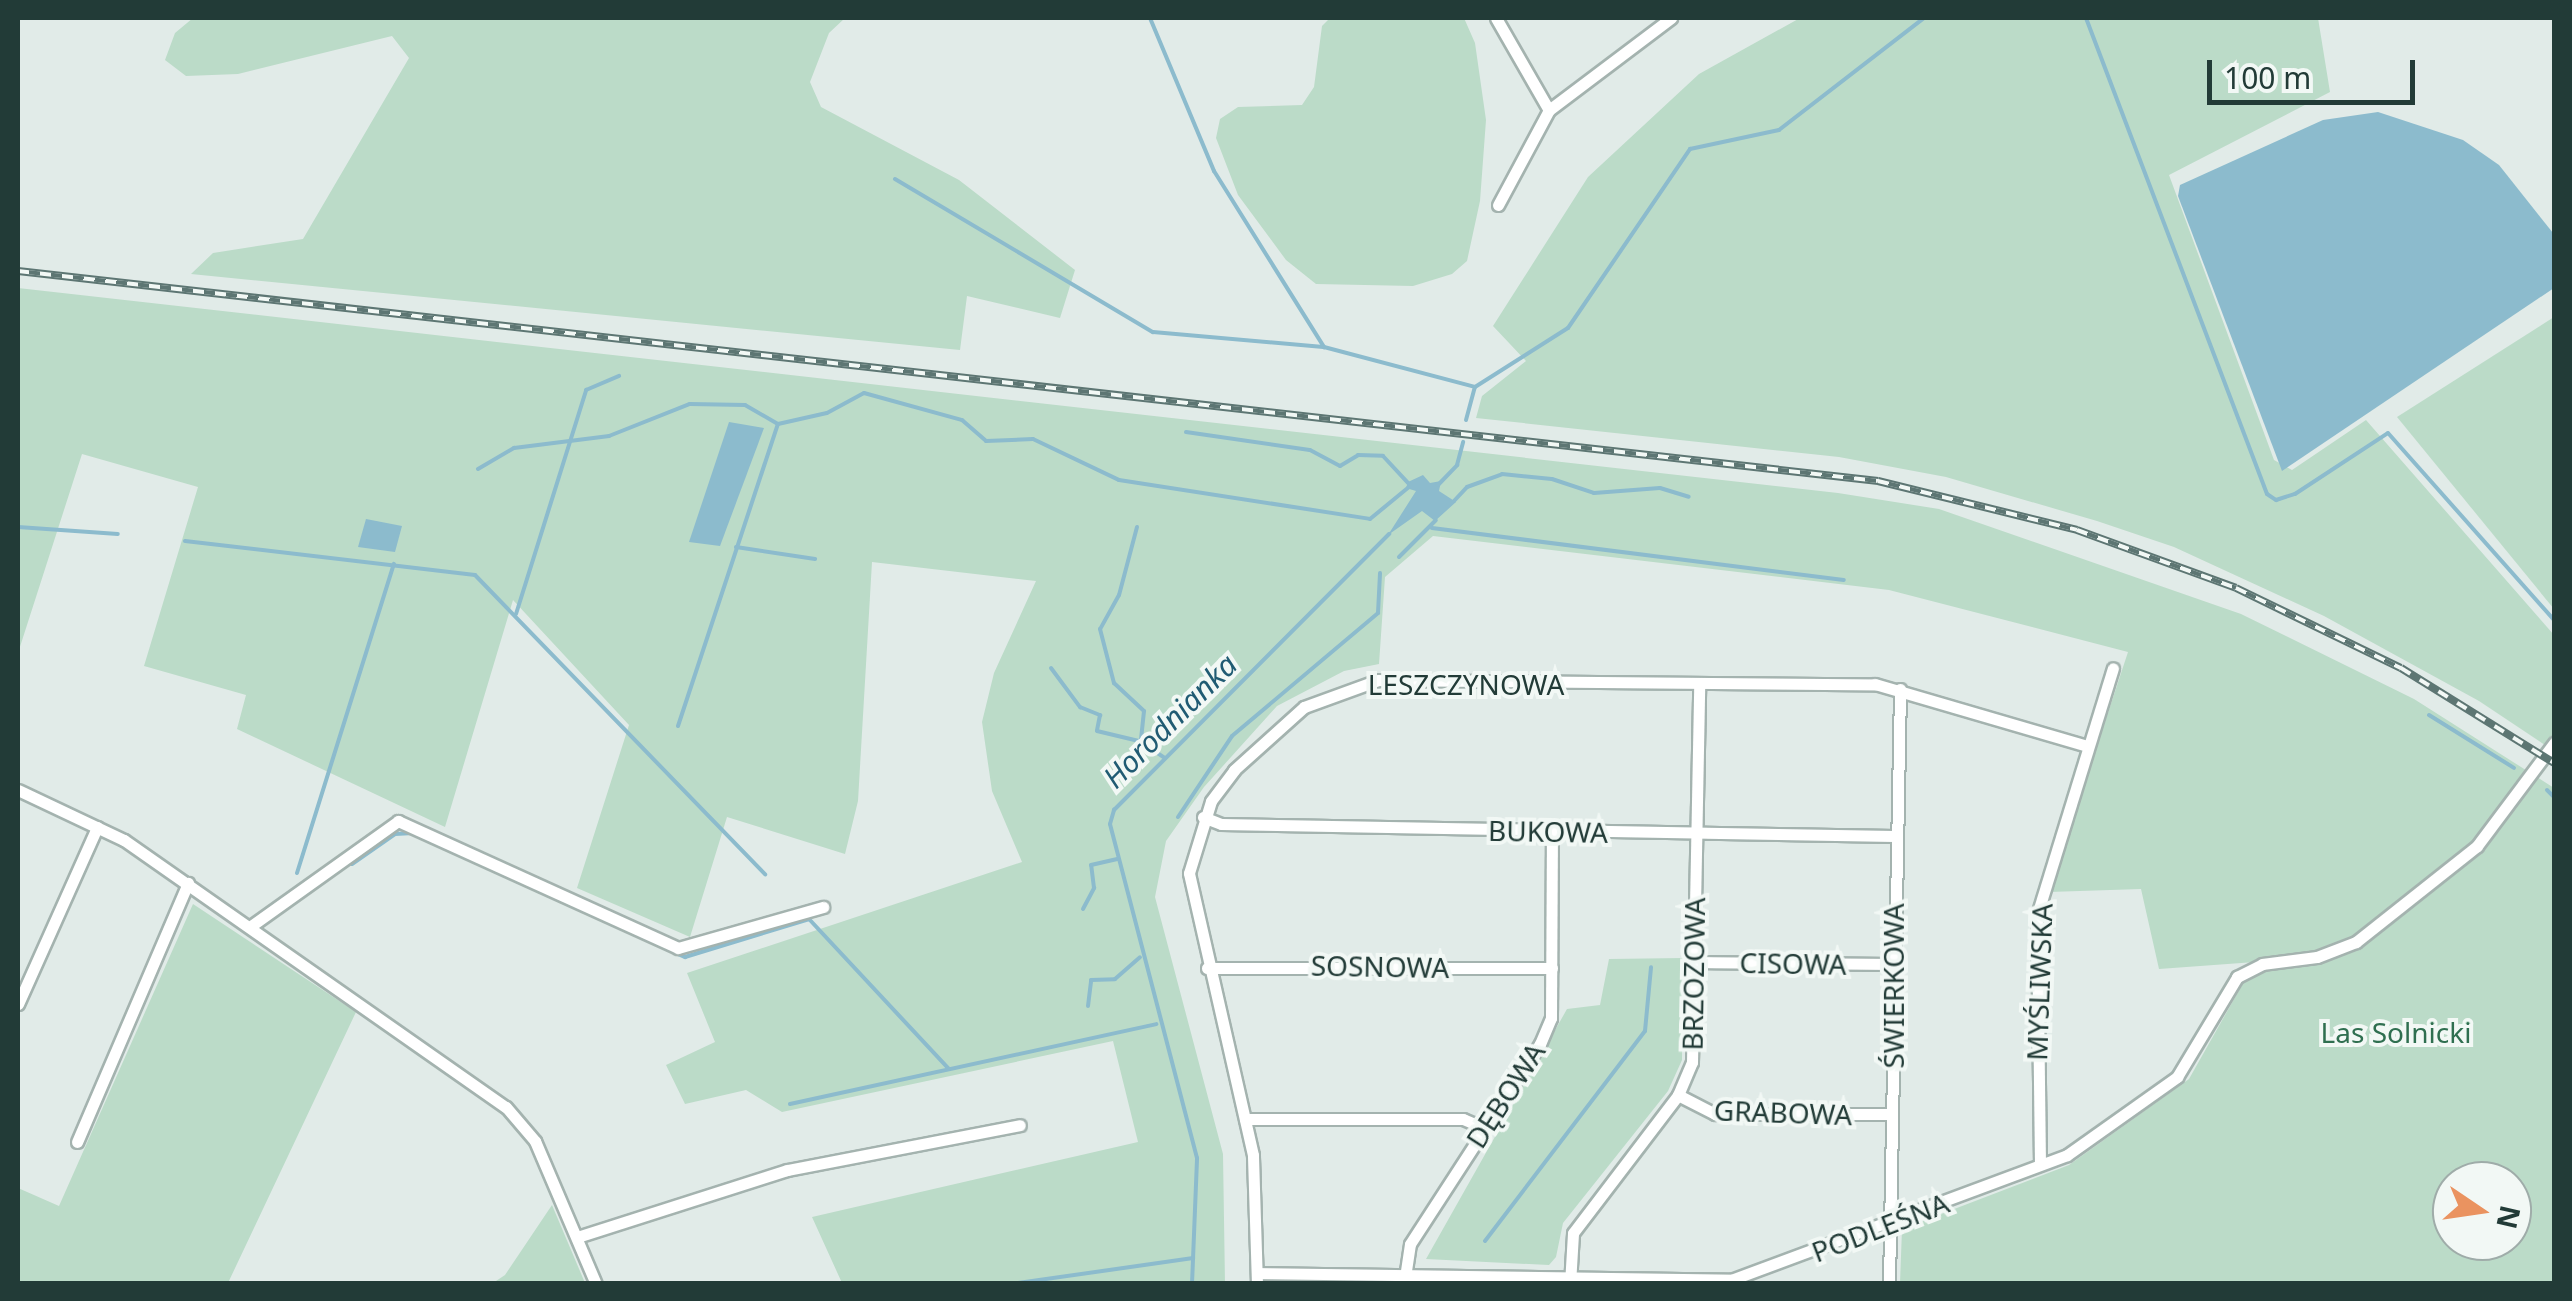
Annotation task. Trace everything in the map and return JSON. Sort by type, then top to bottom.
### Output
[{"type":"street","points":[[1496,18],[1549,110]]},
{"type":"street","points":[[1498,204],[1549,110],[1671,18]]},
{"type":"street","name":"MYŚLIWSKA","points":[[2040,1164],[2035,1143],[2038,915],[2112,668]]},
{"type":"street","name":"LESZCZYNOWA","points":[[1258,1278],[1246,1119],[1207,968],[1190,873],[1203,817],[1234,770],[1292,716],[1364,682],[1900,689]]},
{"type":"street","name":"BRZOZOWA","points":[[1570,1281],[1579,1222],[1678,1095],[1692,1062],[1699,685]]},
{"type":"street","points":[[1900,689],[2086,746]]},
{"type":"street","name":"ŚWIERKOWA","points":[[1889,1284],[1894,836],[1900,689]]},
{"type":"street","name":"PODLEŚNA","points":[[1258,1278],[1731,1280],[2067,1155],[2177,1077],[2237,977],[2262,964],[2317,957],[2356,942],[2477,846],[2554,742]]},
{"type":"street","points":[[18,790],[97,827],[188,883],[521,1121],[578,1237],[596,1284]]},
{"type":"street","name":"BUKOWA","points":[[1203,817],[1221,824],[1894,836]]},
{"type":"street","points":[[251,926],[398,822],[678,948],[823,907]]},
{"type":"street","points":[[18,1004],[97,827]]},
{"type":"street","name":"DĘBOWA","points":[[1404,1279],[1410,1244],[1540,1044],[1551,1018],[1552,831]]},
{"type":"street","points":[[77,1142],[188,883]]},
{"type":"street","name":"CISOWA","points":[[1694,962],[1892,964]]},
{"type":"street","name":"SOSNOWA","points":[[1207,968],[1552,968]]},
{"type":"street","name":"GRABOWA","points":[[1678,1095],[1715,1114],[1892,1114]]},
{"type":"street","points":[[1246,1119],[1463,1119],[1484,1128]]},
{"type":"street","points":[[578,1237],[787,1170],[1020,1125]]},
{"type":"green space","points":[[193,18],[845,18],[829,33],[810,82],[821,107],[959,180],[1075,270],[1060,318],[967,296],[960,350],[191,274],[213,253],[303,239],[409,58],[392,36],[238,74],[186,76],[165,60],[175,33]]},
{"type":"green space","points":[[1330,18],[1464,18],[1475,43],[1486,120],[1480,201],[1467,261],[1452,274],[1413,286],[1316,284],[1286,260],[1238,195],[1216,138],[1220,119],[1238,107],[1302,105],[1314,87],[1322,26]]},
{"type":"green space","points":[[1800,18],[2318,18],[2330,92],[2169,175],[2274,460],[2292,470],[2366,420],[2554,635],[2554,751],[2479,701],[2324,616],[2174,547],[2097,521],[1946,477],[1839,457],[1476,418],[1482,396],[1526,361],[1493,326],[1588,177],[1699,74]]},
{"type":"green space","name":"Las Solnicki","points":[[18,288],[1838,493],[1939,509],[2241,614],[2414,699],[2554,788],[2554,1283],[1900,1283],[1902,1229],[2069,1165],[2189,1079],[2255,962],[2159,969],[2141,889],[2049,892],[2128,652],[1889,590],[1433,536],[1385,577],[1379,664],[1344,671],[1277,706],[1204,787],[1166,841],[1155,897],[1223,1154],[1225,1284],[842,1283],[812,1217],[1138,1142],[1113,1041],[782,1112],[746,1090],[685,1104],[666,1065],[715,1042],[687,973],[1022,862],[992,791],[982,722],[994,673],[1036,581],[872,562],[858,801],[845,854],[727,817],[690,937],[577,888],[629,725],[513,600],[445,827],[237,729],[246,695],[144,666],[198,487],[82,454],[18,653]]},
{"type":"green space","points":[[2554,317],[2554,609],[2397,417]]},
{"type":"green space","points":[[193,904],[356,1012],[228,1283],[18,1283],[18,1188],[59,1206]]},
{"type":"green space","points":[[1683,958],[1682,1060],[1668,1091],[1563,1223],[1556,1257],[1549,1265],[1426,1259],[1567,1009],[1600,1005],[1609,959]]},
{"type":"green space","points":[[552,1205],[585,1283],[493,1283],[505,1275]]},
{"type":"water","points":[[2378,112],[2463,140],[2499,165],[2553,233],[2554,288],[2282,471],[2178,196],[2180,185],[2323,120]]},
{"type":"water","points":[[729,422],[764,428],[720,546],[689,542]]},
{"type":"water","points":[[1423,475],[1430,483],[1441,481],[1439,491],[1456,502],[1435,521],[1422,511],[1388,535],[1416,491],[1406,488],[1408,482]]},
{"type":"water","points":[[366,519],[402,526],[395,552],[358,547]]},
{"type":"waterway","points":[[1150,18],[1214,171],[1324,347],[1475,387]]},
{"type":"waterway","name":"Horodnianka","points":[[1466,420],[1475,387],[1568,328],[1690,149],[1779,130],[1924,18]]},
{"type":"waterway","points":[[2086,18],[2267,494],[2276,500],[2295,494],[2388,433],[2554,620]]},
{"type":"waterway","points":[[895,179],[1153,332],[1323,347]]},
{"type":"waterway","points":[[516,614],[586,390],[619,376]]},
{"type":"waterway","points":[[478,469],[514,448],[609,436],[690,404],[745,405],[778,424],[827,413],[864,393],[962,420],[986,441],[1033,439],[1119,480],[1370,519],[1409,487]]},
{"type":"waterway","points":[[678,726],[778,424]]},
{"type":"waterway","points":[[1186,432],[1310,450],[1340,466],[1358,455],[1383,456],[1409,484]]},
{"type":"waterway","name":"Horodnianka","points":[[1438,485],[1457,465],[1463,442]]},
{"type":"waterway","points":[[1454,501],[1467,487],[1502,474],[1552,479],[1594,493],[1660,488],[1689,497]]},
{"type":"waterway","points":[[1399,557],[1436,520]]},
{"type":"waterway","points":[[18,527],[118,534]]},
{"type":"waterway","points":[[1137,527],[1119,595],[1100,629],[1114,683],[1144,711],[1141,742],[1165,758]]},
{"type":"waterway","points":[[1432,528],[1844,580]]},
{"type":"waterway","name":"Horodnianka","points":[[1192,1284],[1197,1158],[1110,824],[1114,810],[1389,534]]},
{"type":"waterway","points":[[185,541],[475,575],[765,874]]},
{"type":"waterway","points":[[736,547],[815,559]]},
{"type":"waterway","points":[[297,873],[394,564]]},
{"type":"waterway","points":[[1178,817],[1232,736],[1378,613],[1380,573]]},
{"type":"waterway","points":[[1051,668],[1080,707],[1100,715],[1097,731],[1139,741]]},
{"type":"waterway","points":[[2429,715],[2514,768]]},
{"type":"waterway","points":[[2547,790],[2554,797]]},
{"type":"waterway","points":[[352,864],[395,834],[413,833]]},
{"type":"waterway","points":[[1083,909],[1094,888],[1091,865],[1117,859]]},
{"type":"waterway","points":[[512,879],[685,957],[809,919],[949,1069]]},
{"type":"waterway","points":[[1088,1006],[1091,980],[1115,979],[1140,957]]},
{"type":"waterway","points":[[1485,1241],[1645,1031],[1651,967]]},
{"type":"waterway","points":[[790,1104],[1156,1024]]},
{"type":"waterway","points":[[1011,1284],[1193,1258]]},
{"type":"railway","points":[[18,271],[1878,481],[2077,530],[2236,588],[2401,668],[2554,763]]}]
